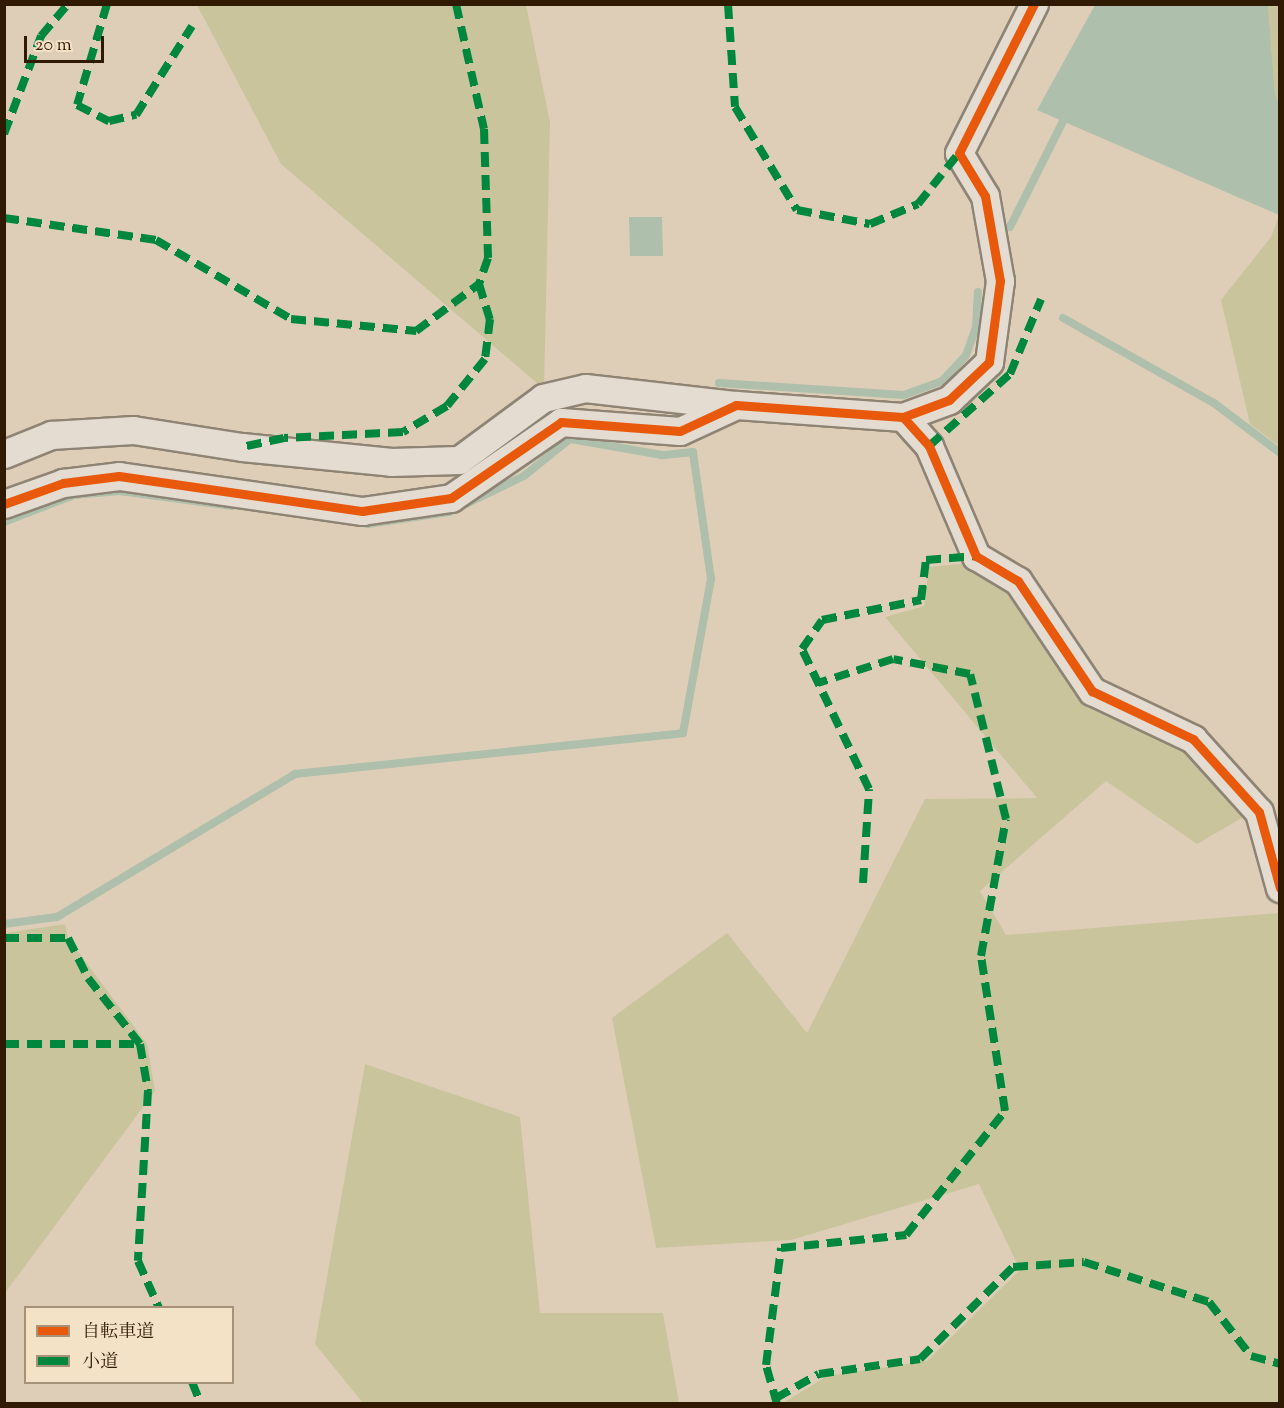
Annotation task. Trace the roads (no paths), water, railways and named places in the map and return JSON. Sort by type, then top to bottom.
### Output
[{"type":"street","points":[[4,454],[51,435],[133,430],[242,447],[391,462],[459,460],[543,398],[585,388],[736,405],[903,417],[949,400],[989,362],[1000,281],[984,195],[959,153],[1034,4]]},
{"type":"street","points":[[4,504],[63,483],[119,476],[362,511],[451,498],[561,422],[680,430],[736,405]]},
{"type":"street","points":[[903,417],[928,446],[976,556],[1017,581],[1092,691],[1193,739],[1259,812],[1280,888]]},
{"type":"waterway","points":[[1010,227],[1063,121]]},
{"type":"waterway","points":[[719,383],[904,395],[942,381],[966,355],[976,328],[978,292]]},
{"type":"waterway","points":[[1063,318],[1214,403],[1280,453]]},
{"type":"waterway","points":[[4,924],[57,917],[295,774],[683,733],[711,579],[693,452],[662,455],[570,439],[524,476],[449,512],[368,524],[358,522]]},
{"type":"waterway","points":[[4,522],[74,495],[120,491],[232,506]]}]
